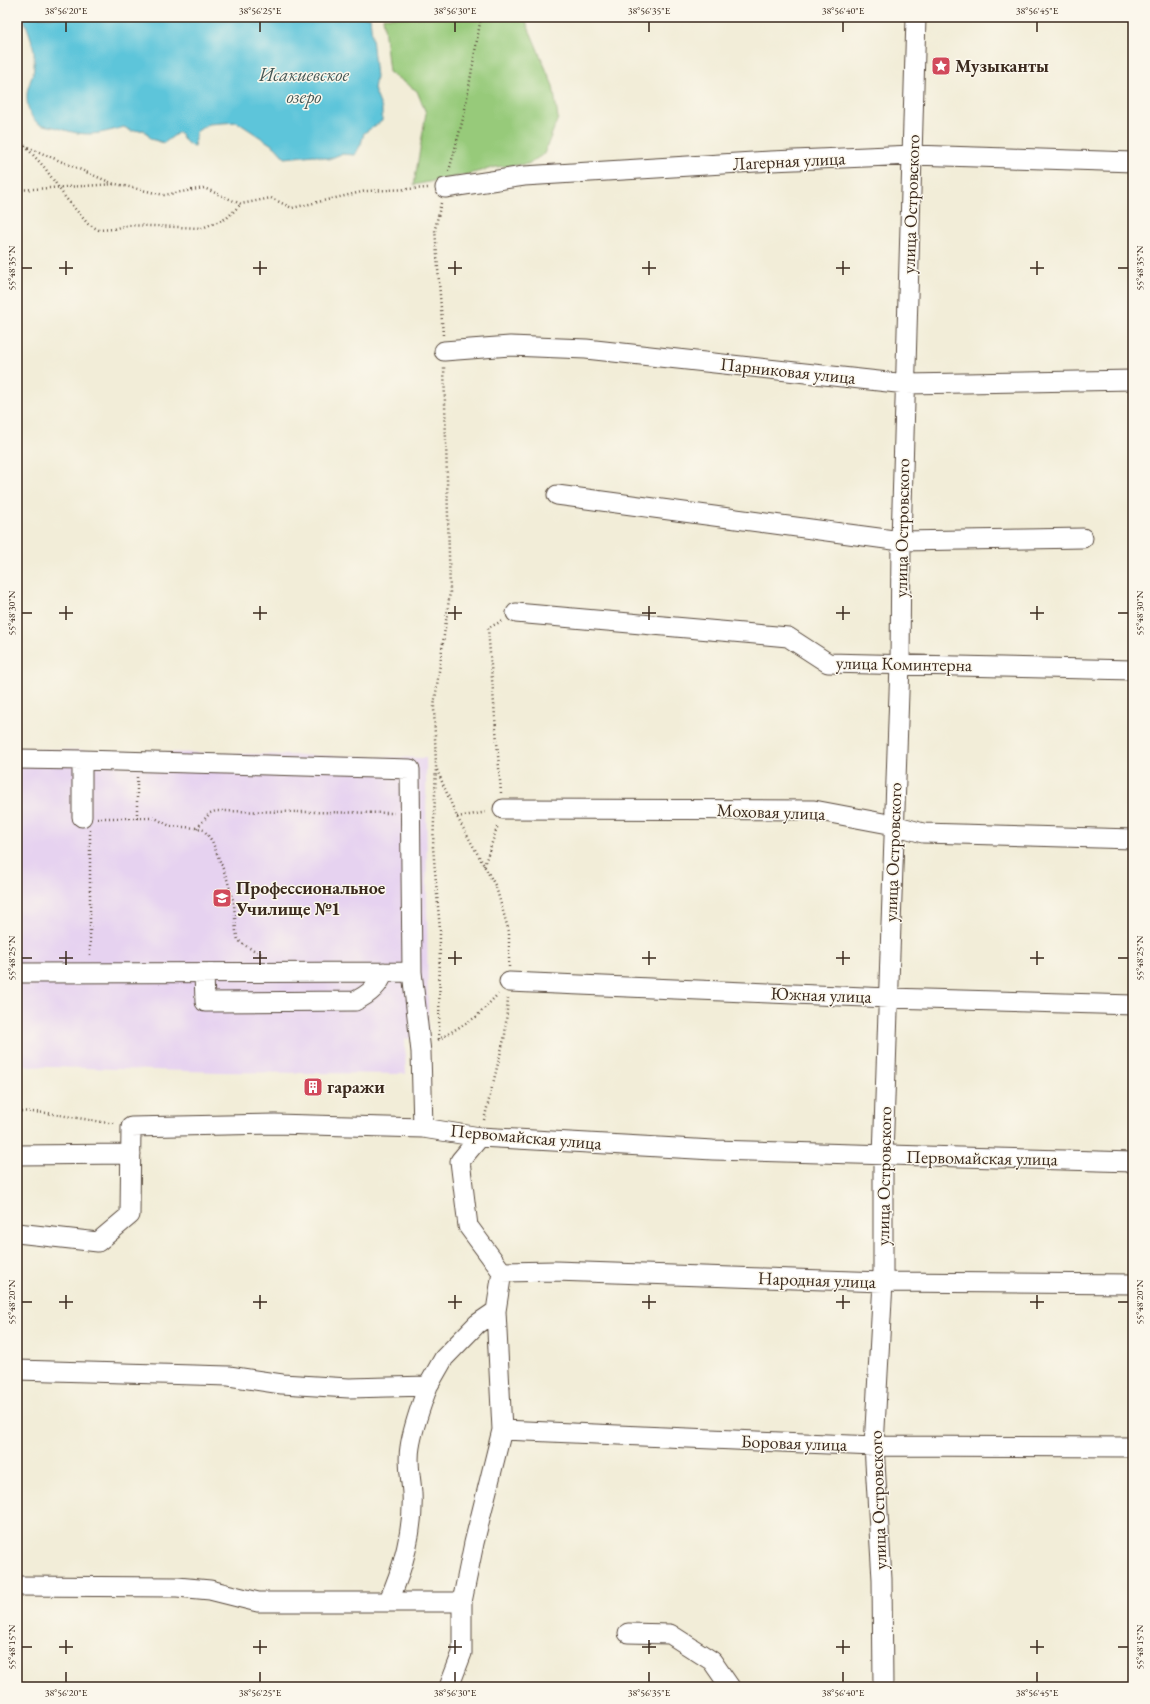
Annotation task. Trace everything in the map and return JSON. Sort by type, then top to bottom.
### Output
[{"type":"street","name":"улица Островского","points":[[884,1687],[882,1579],[874,1446],[883,1282],[883,1156],[900,664],[901,540],[916,17]]},
{"type":"street","name":"Лагерная улица","points":[[445,188],[524,176],[771,161],[913,155],[1133,162]]},
{"type":"street","name":"Парниковая улица","points":[[444,351],[510,346],[586,349],[906,384],[1133,380]]},
{"type":"street","points":[[557,495],[901,540],[1083,538]]},
{"type":"street","name":"улица Коминтерна","points":[[516,613],[788,637],[828,663],[1133,670]]},
{"type":"street","points":[[17,759],[137,761],[410,770],[412,972],[421,1052],[423,1128]]},
{"type":"street","points":[[82,760],[88,821]]},
{"type":"street","name":"Моховая улица","points":[[503,809],[814,810],[894,825],[923,833],[1133,839]]},
{"type":"street","points":[[204,973],[205,1002],[355,1001],[364,997],[380,982],[384,972]]},
{"type":"street","points":[[17,973],[412,972]]},
{"type":"street","name":"Южная улица","points":[[509,982],[889,998],[1133,1005]]},
{"type":"street","name":"Первомайская улица","points":[[131,1127],[275,1124],[423,1128],[480,1137],[712,1150],[1133,1162]]},
{"type":"street","points":[[17,1233],[98,1242],[130,1215],[131,1127]]},
{"type":"street","points":[[449,1687],[462,1653],[462,1602],[474,1543],[502,1430],[496,1310],[502,1272],[468,1226],[460,1160],[480,1137]]},
{"type":"street","points":[[17,1155],[131,1154]]},
{"type":"street","name":"Народная улица","points":[[502,1272],[555,1270],[883,1282],[1133,1284]]},
{"type":"street","points":[[388,1602],[405,1558],[412,1494],[408,1468],[410,1448],[416,1423],[428,1386],[444,1358],[477,1324],[496,1310]]},
{"type":"street","points":[[17,1370],[229,1376],[282,1384],[349,1388],[428,1386]]},
{"type":"street","name":"Боровая улица","points":[[502,1430],[874,1446],[1133,1447]]},
{"type":"street","points":[[17,1586],[177,1587],[210,1590],[258,1602],[462,1602]]},
{"type":"street","points":[[628,1632],[670,1634],[712,1661],[730,1687]]},
{"type":"path","points":[[439,1039],[440,930],[433,847],[436,768],[434,707],[450,592],[445,463],[444,351],[435,229],[464,115],[481,17]]},
{"type":"path","points":[[17,136],[45,168],[58,188],[88,224],[99,230],[113,229],[127,225],[202,228],[227,218],[241,204],[272,198],[292,208],[366,191],[445,188]]},
{"type":"path","points":[[25,146],[116,184],[164,195],[204,188],[241,204]]},
{"type":"path","points":[[17,190],[116,184]]},
{"type":"path","points":[[484,866],[503,809],[488,628],[516,613]]},
{"type":"path","points":[[137,761],[137,818]]},
{"type":"path","points":[[436,768],[457,817],[496,887],[509,932],[509,982],[505,1035],[480,1137]]},
{"type":"path","points":[[457,817],[503,809]]},
{"type":"path","points":[[197,828],[210,813],[216,811],[434,813]]},
{"type":"path","points":[[92,973],[88,821],[155,818],[170,826],[197,828],[209,836],[224,870],[234,904],[238,940],[267,957]]},
{"type":"path","points":[[421,1052],[439,1039],[476,1017],[509,982]]},
{"type":"path","points":[[17,1111],[47,1113],[131,1127]]},
{"type":"path","points":[[1125,1687],[1133,1684]]},
{"type":"shaded area","name":"Профессиональное Училище №1","points":[[17,749],[426,758],[428,1037],[405,1039],[406,1074],[220,1072],[17,1066]]},
{"type":"green space","points":[[383,17],[524,17],[553,86],[558,118],[544,154],[528,164],[496,167],[414,185],[426,113],[417,91],[389,72]]},
{"type":"water","name":"Исакиевское озеро","points":[[23,17],[370,17],[376,77],[374,89],[382,109],[382,121],[364,133],[361,144],[355,155],[341,154],[329,159],[314,155],[285,158],[275,147],[237,122],[208,124],[196,132],[194,147],[187,143],[179,132],[164,143],[151,139],[144,130],[131,131],[124,127],[106,132],[84,134],[42,125],[33,118],[27,103],[27,92],[33,71],[34,52],[32,40]]},
{"type":"place","name":"Музыканты","points":[[941,66]]},
{"type":"place","name":"Профессиональное Училище №1","points":[[222,898]]},
{"type":"place","name":"гаражи","points":[[313,1087]]}]
